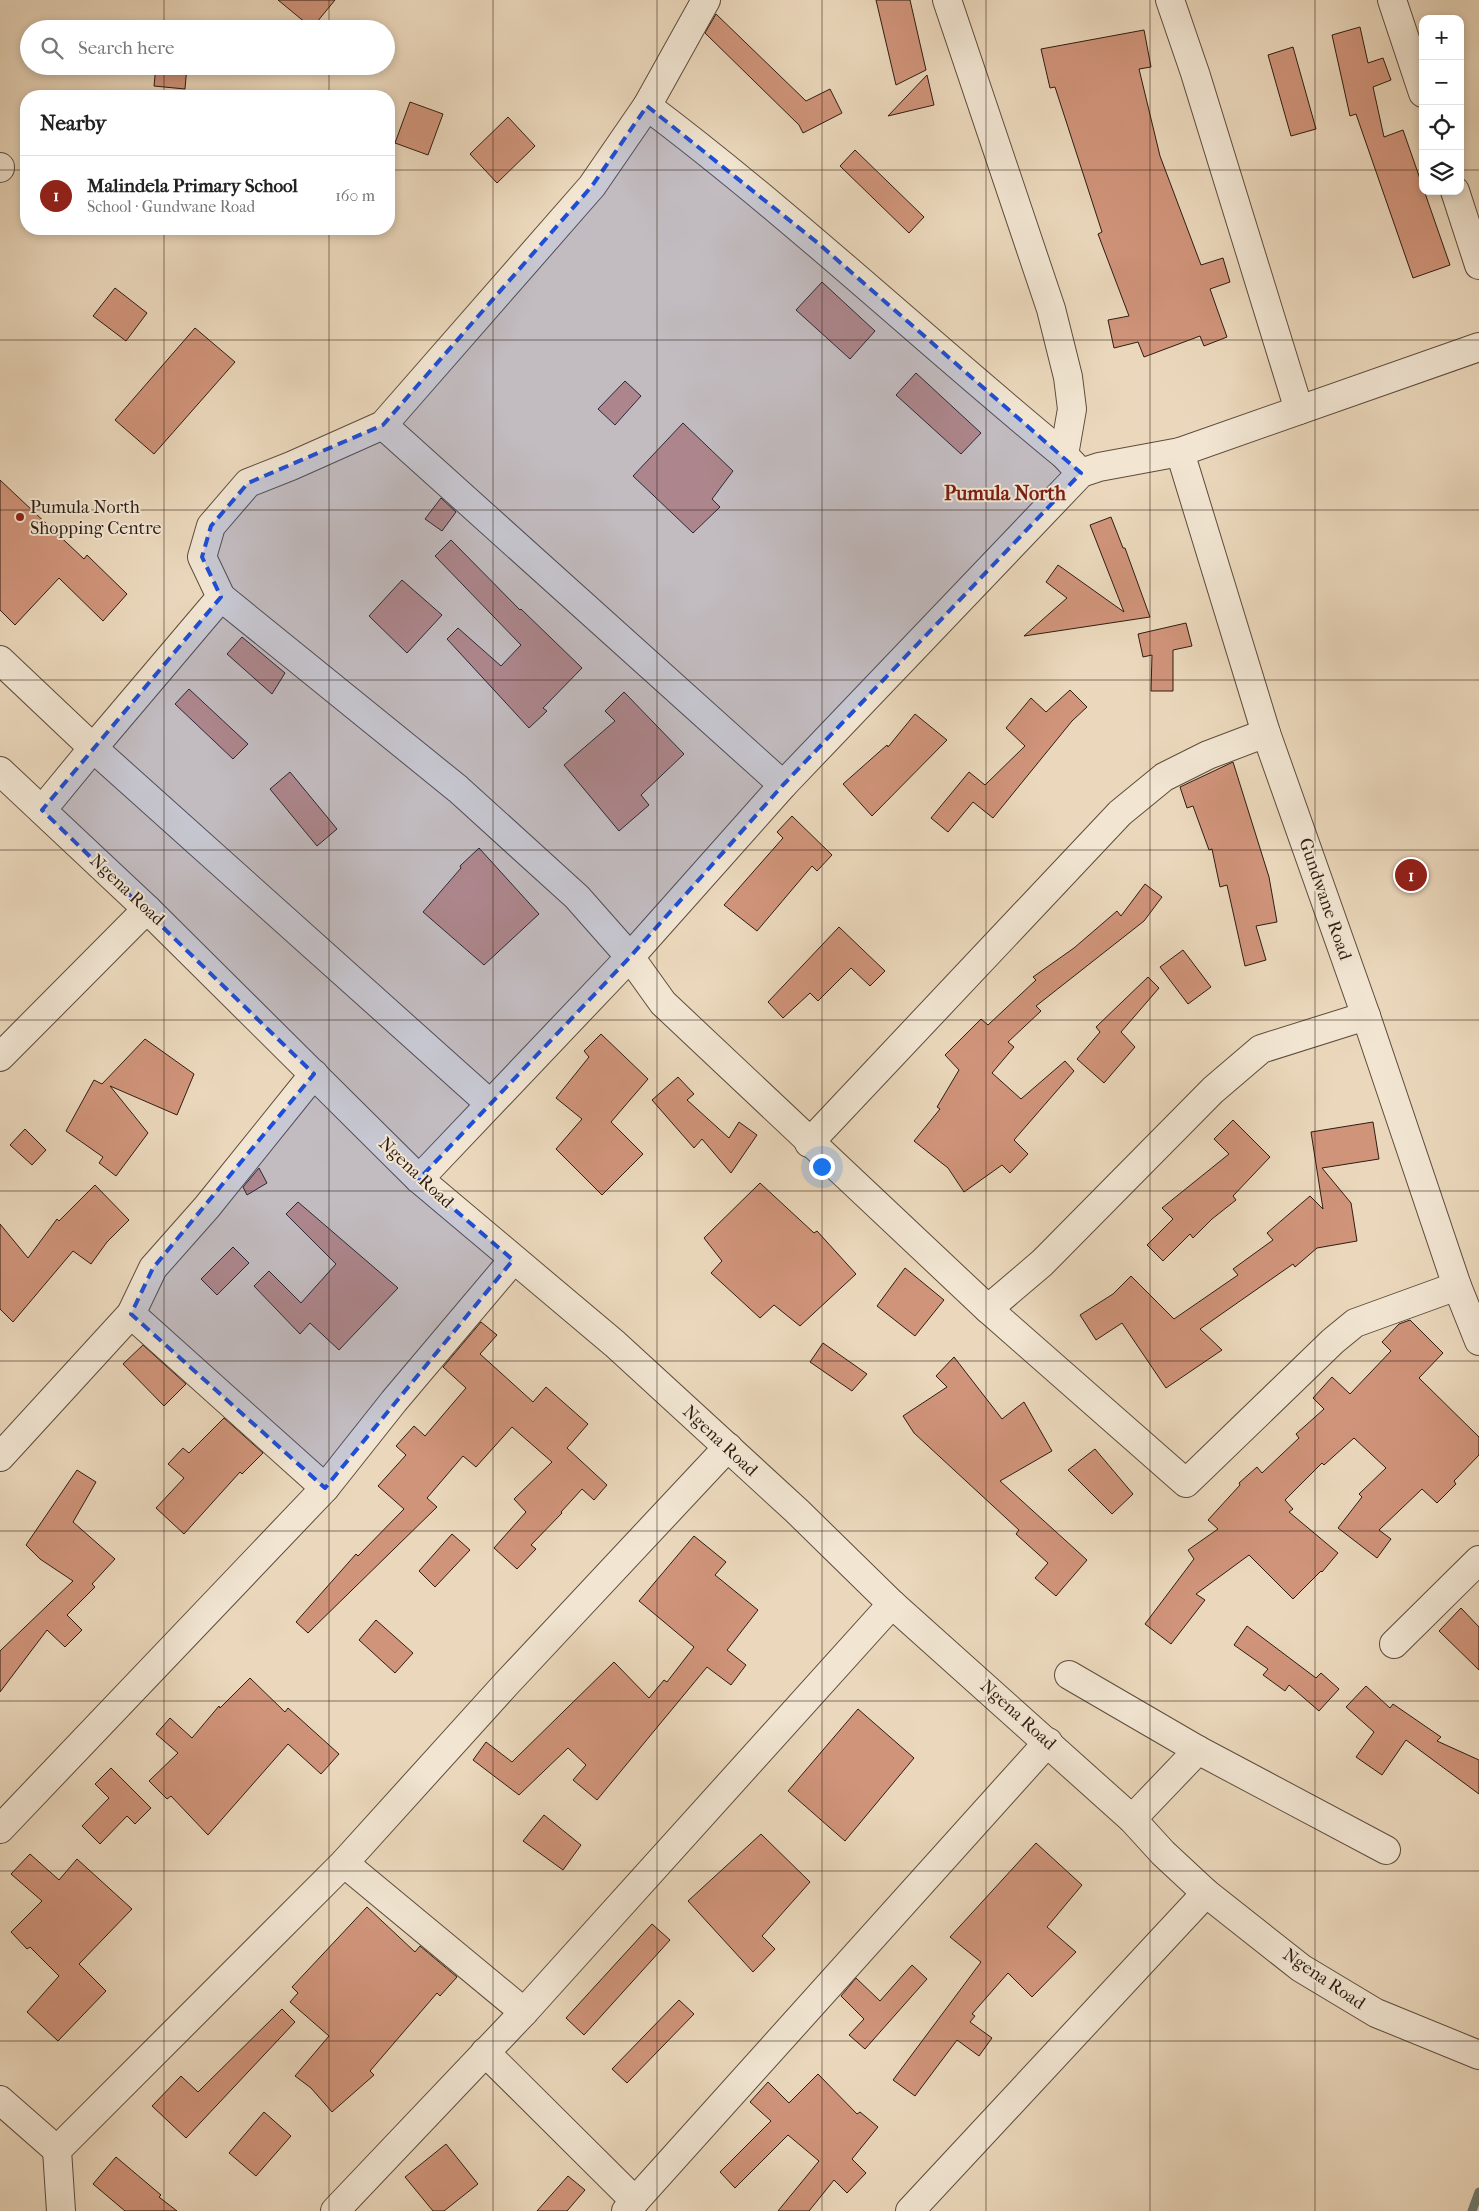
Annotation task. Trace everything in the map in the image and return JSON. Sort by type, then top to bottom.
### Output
[{"type":"street","points":[[706,0],[647,106],[592,186],[383,425],[291,466],[248,482],[211,526],[202,557],[221,597],[458,789],[577,897],[630,957],[663,1003],[809,1143],[988,1309],[1186,1483],[1333,1341],[1355,1323],[1457,1286]]},
{"type":"street","points":[[419,1179],[630,957],[1072,464],[1072,409],[1068,377],[1051,309],[947,0]]},
{"type":"street","points":[[1170,0],[1195,73],[1299,410]]},
{"type":"street","points":[[1392,0],[1419,81]]},
{"type":"street","points":[[647,106],[718,159],[1072,464],[1098,467],[1180,452],[1479,347]]},
{"type":"street","points":[[1456,195],[1479,265]]},
{"type":"street","points":[[383,425],[783,785]]},
{"type":"street","name":"Gundwane Road","points":[[1180,452],[1266,733],[1366,1016],[1457,1286],[1479,1341]]},
{"type":"street","points":[[42,810],[221,597]]},
{"type":"street","points":[[0,660],[93,748],[490,1103]]},
{"type":"street","points":[[809,1143],[1120,814],[1164,777],[1208,755],[1266,733]]},
{"type":"street","name":"Ngena Road","points":[[0,771],[147,909],[419,1179],[615,1344],[797,1511],[892,1604],[1132,1819],[1206,1893],[1300,1968],[1340,1992],[1376,2013],[1479,2055]]},
{"type":"street","points":[[0,1057],[147,909]]},
{"type":"street","points":[[988,1309],[1042,1263],[1213,1090],[1261,1049],[1366,1016]]},
{"type":"street","points":[[0,1457],[131,1314],[153,1268],[206,1207],[314,1074]]},
{"type":"street","points":[[0,1829],[325,1488],[394,1401],[513,1260]]},
{"type":"street","points":[[131,1314],[325,1488]]},
{"type":"street","points":[[57,2150],[344,1864],[506,1684],[728,1447]]},
{"type":"street","points":[[1394,1644],[1479,1560]]},
{"type":"street","points":[[335,2211],[524,2012],[892,1604]]},
{"type":"street","points":[[1069,1675],[1198,1750],[1386,1850]]},
{"type":"street","points":[[485,2052],[630,2206],[1048,1742]]},
{"type":"street","points":[[1132,1819],[1198,1750]]},
{"type":"street","points":[[344,1864],[524,2012]]},
{"type":"street","points":[[910,2211],[1206,1893]]},
{"type":"street","points":[[0,2100],[57,2150],[61,2211]]},
{"type":"highlighted area","points":[[647,106],[819,244],[1081,473],[783,785],[630,957],[419,1179],[513,1260],[325,1488],[131,1314],[153,1268],[314,1074],[42,810],[221,597],[202,557],[211,526],[248,483],[383,425],[592,186]]},
{"type":"building","points":[[278,0],[335,0],[319,20],[302,20]]},
{"type":"building","points":[[876,0],[910,0],[926,70],[896,85]]},
{"type":"building","points":[[716,14],[806,101],[830,89],[842,113],[803,133],[799,125],[705,33]]},
{"type":"building","points":[[1360,27],[1368,63],[1383,58],[1391,80],[1373,87],[1384,137],[1403,130],[1419,176],[1419,195],[1426,195],[1450,265],[1413,278],[1356,114],[1350,116],[1332,35]]},
{"type":"building","points":[[1144,30],[1151,67],[1139,69],[1160,156],[1201,265],[1223,258],[1230,282],[1210,289],[1227,337],[1204,346],[1200,336],[1144,357],[1138,342],[1114,348],[1108,320],[1129,316],[1098,234],[1102,232],[1055,87],[1050,88],[1041,49]]},
{"type":"building","points":[[1293,47],[1316,129],[1291,136],[1268,55]]},
{"type":"building","points":[[155,75],[186,75],[185,89],[154,86]]},
{"type":"building","points":[[927,75],[934,105],[888,116]]},
{"type":"building","points":[[410,102],[443,114],[428,155],[395,143]]},
{"type":"building","points":[[508,117],[535,146],[497,183],[470,154]]},
{"type":"building","points":[[855,150],[924,217],[909,233],[840,166]]},
{"type":"building","points":[[822,282],[875,331],[850,359],[796,310]]},
{"type":"building","points":[[115,288],[147,313],[126,341],[93,316]]},
{"type":"building","points":[[195,328],[235,362],[154,454],[115,420]]},
{"type":"building","points":[[916,373],[981,433],[961,454],[896,395]]},
{"type":"building","points":[[625,381],[641,396],[615,425],[598,409]]},
{"type":"building","points":[[683,423],[733,471],[712,499],[720,507],[693,533],[633,476]]},
{"type":"building","name":"Pumula North Shopping Centre","points":[[0,480],[84,559],[87,555],[127,594],[103,621],[59,578],[15,625],[0,610]]},
{"type":"building","points":[[441,498],[456,512],[442,531],[425,519]]},
{"type":"building","points":[[1111,517],[1123,548],[1125,548],[1150,617],[1024,636],[1067,598],[1046,582],[1058,565],[1124,612],[1090,525]]},
{"type":"building","points":[[451,540],[520,610],[582,668],[543,708],[547,711],[529,728],[447,639],[458,628],[501,666],[521,645],[435,556]]},
{"type":"building","points":[[402,580],[442,615],[407,653],[369,616]]},
{"type":"building","points":[[1186,623],[1192,646],[1173,650],[1173,691],[1151,691],[1152,655],[1143,657],[1138,634]]},
{"type":"building","points":[[242,637],[285,673],[272,694],[227,654]]},
{"type":"building","points":[[189,689],[248,744],[233,759],[175,704]]},
{"type":"building","points":[[1070,690],[1087,707],[1072,721],[993,818],[973,802],[948,832],[931,818],[969,772],[985,785],[1025,746],[1006,728],[1031,698],[1046,712]]},
{"type":"building","points":[[624,692],[684,754],[641,795],[649,805],[619,831],[564,765],[615,721],[605,711]]},
{"type":"building","points":[[915,714],[947,740],[872,816],[843,784],[887,745],[888,747]]},
{"type":"building","points":[[1233,762],[1269,877],[1277,922],[1256,926],[1266,960],[1245,966],[1227,885],[1220,887],[1212,849],[1209,850],[1193,806],[1187,808],[1180,787]]},
{"type":"building","points":[[290,772],[337,829],[317,846],[270,789]]},
{"type":"building","points":[[792,816],[832,855],[817,871],[812,866],[757,931],[724,905],[783,838],[777,832]]},
{"type":"building","points":[[479,848],[539,914],[484,965],[423,912],[461,868],[460,866]]},
{"type":"building","points":[[1145,884],[1162,897],[1144,921],[1036,1006],[1041,1011],[1008,1042],[1014,1047],[992,1073],[1021,1099],[1065,1061],[1074,1071],[1014,1140],[1028,1154],[1010,1173],[1002,1165],[964,1192],[948,1168],[914,1141],[940,1109],[937,1107],[959,1070],[945,1055],[981,1019],[988,1025],[1036,980],[1033,977],[1074,948],[1117,911],[1121,916]]},
{"type":"building","points":[[839,927],[885,971],[870,986],[851,968],[818,1001],[810,993],[783,1018],[768,1002]]},
{"type":"building","points":[[1183,950],[1211,987],[1188,1004],[1160,967]]},
{"type":"building","points":[[1148,977],[1159,988],[1121,1032],[1135,1047],[1104,1083],[1077,1059],[1100,1032],[1096,1027]]},
{"type":"building","points":[[601,1034],[648,1079],[611,1122],[643,1154],[602,1195],[556,1149],[582,1119],[556,1098],[589,1057],[584,1051]]},
{"type":"building","points":[[145,1039],[194,1074],[177,1115],[110,1086],[148,1133],[116,1176],[99,1163],[103,1157],[66,1131],[94,1080],[102,1084]]},
{"type":"building","points":[[678,1077],[694,1094],[687,1100],[729,1138],[739,1122],[757,1135],[731,1173],[702,1139],[694,1148],[652,1100]]},
{"type":"building","points":[[1233,1120],[1270,1157],[1233,1196],[1236,1200],[1212,1219],[1193,1238],[1190,1234],[1163,1261],[1147,1245],[1173,1219],[1162,1208],[1229,1154],[1214,1139]]},
{"type":"building","points":[[1373,1122],[1379,1159],[1322,1168],[1351,1203],[1357,1241],[1317,1248],[1295,1267],[1293,1264],[1200,1329],[1222,1350],[1166,1388],[1122,1323],[1096,1340],[1080,1315],[1113,1294],[1131,1276],[1174,1319],[1238,1275],[1233,1269],[1273,1240],[1267,1233],[1310,1196],[1323,1209],[1311,1132]]},
{"type":"building","points":[[25,1129],[46,1150],[32,1165],[10,1145]]},
{"type":"building","points":[[259,1168],[267,1183],[247,1195],[243,1187]]},
{"type":"building","points":[[760,1183],[814,1233],[817,1231],[856,1274],[800,1326],[774,1305],[760,1318],[711,1273],[722,1261],[704,1238]]},
{"type":"building","points":[[95,1185],[129,1220],[107,1242],[91,1264],[73,1251],[13,1322],[0,1309],[0,1224],[28,1258],[57,1219],[59,1221]]},
{"type":"building","points":[[298,1202],[398,1288],[339,1350],[310,1323],[300,1334],[254,1286],[269,1271],[301,1303],[336,1264],[286,1214]]},
{"type":"building","points":[[233,1247],[249,1263],[217,1295],[201,1279]]},
{"type":"building","points":[[905,1268],[944,1300],[915,1336],[877,1306]]},
{"type":"building","points":[[1410,1320],[1443,1353],[1419,1378],[1479,1437],[1479,1455],[1454,1481],[1456,1484],[1437,1503],[1422,1489],[1379,1530],[1391,1539],[1377,1558],[1338,1528],[1362,1497],[1359,1494],[1386,1468],[1354,1438],[1324,1465],[1322,1463],[1285,1500],[1293,1509],[1289,1512],[1338,1553],[1322,1572],[1293,1599],[1249,1555],[1196,1594],[1205,1600],[1171,1644],[1145,1624],[1194,1559],[1188,1550],[1218,1529],[1208,1520],[1240,1485],[1239,1483],[1257,1467],[1262,1473],[1299,1438],[1296,1434],[1324,1409],[1313,1398],[1332,1377],[1350,1394],[1391,1351],[1382,1342],[1399,1324]]},
{"type":"building","points":[[481,1322],[497,1335],[480,1354],[533,1402],[546,1387],[588,1424],[567,1448],[607,1485],[594,1500],[582,1489],[531,1545],[536,1549],[517,1569],[494,1548],[526,1512],[514,1499],[552,1462],[512,1427],[476,1467],[463,1456],[427,1498],[437,1507],[308,1633],[296,1622],[356,1554],[358,1556],[404,1509],[378,1486],[406,1455],[396,1446],[414,1426],[425,1436],[466,1388],[443,1367]]},
{"type":"building","points":[[823,1343],[867,1374],[852,1391],[810,1362]]},
{"type":"building","points":[[143,1345],[186,1384],[164,1406],[123,1364]]},
{"type":"building","points":[[954,1357],[1002,1419],[1024,1402],[1052,1451],[1000,1481],[1087,1560],[1056,1596],[1035,1578],[1048,1563],[1016,1534],[1019,1530],[914,1433],[903,1416],[947,1387],[936,1376]]},
{"type":"building","points":[[224,1418],[263,1453],[242,1474],[240,1472],[184,1534],[156,1508],[184,1478],[168,1464],[183,1448],[189,1453]]},
{"type":"building","points":[[1095,1449],[1133,1494],[1112,1514],[1068,1470]]},
{"type":"building","points":[[77,1470],[96,1482],[73,1522],[115,1559],[92,1584],[95,1587],[67,1615],[82,1630],[65,1647],[47,1630],[0,1692],[0,1651],[73,1581],[40,1559],[26,1545]]},
{"type":"building","points":[[452,1534],[470,1550],[435,1587],[419,1571]]},
{"type":"building","points":[[694,1536],[726,1562],[715,1575],[758,1610],[727,1650],[746,1665],[731,1685],[707,1667],[597,1800],[573,1780],[586,1765],[568,1748],[519,1795],[473,1760],[486,1742],[512,1762],[614,1662],[649,1698],[664,1680],[667,1682],[694,1647],[639,1601]]},
{"type":"building","points":[[1461,1608],[1479,1627],[1479,1670],[1439,1631]]},
{"type":"building","points":[[376,1620],[413,1653],[395,1673],[359,1640]]},
{"type":"building","points":[[1247,1626],[1316,1678],[1321,1673],[1339,1689],[1319,1711],[1289,1685],[1285,1691],[1263,1675],[1268,1669],[1234,1645]]},
{"type":"building","points":[[250,1678],[285,1712],[288,1708],[339,1754],[321,1774],[288,1744],[208,1835],[171,1796],[167,1799],[149,1781],[178,1753],[156,1734],[170,1718],[192,1738],[219,1706],[220,1708]]},
{"type":"building","points":[[1366,1686],[1390,1708],[1393,1704],[1441,1737],[1437,1741],[1479,1760],[1479,1794],[1406,1740],[1382,1775],[1356,1757],[1374,1732],[1346,1707]]},
{"type":"building","points":[[858,1709],[914,1758],[845,1841],[788,1791]]},
{"type":"building","points":[[111,1768],[151,1808],[135,1824],[127,1816],[100,1844],[82,1826],[109,1798],[95,1784]]},
{"type":"building","points":[[544,1815],[581,1845],[563,1870],[523,1841]]},
{"type":"building","points":[[761,1834],[810,1882],[762,1936],[775,1949],[753,1972],[688,1901]]},
{"type":"building","points":[[1036,1843],[1082,1885],[1047,1927],[1076,1952],[1032,1997],[1008,1973],[972,2014],[975,2016],[970,2022],[992,2038],[979,2056],[957,2040],[915,2096],[893,2080],[981,1962],[950,1937]]},
{"type":"building","points":[[30,1854],[59,1880],[77,1859],[132,1909],[79,1964],[106,1991],[58,2041],[27,2012],[59,1976],[30,1947],[27,1949],[11,1932],[42,1901],[11,1874]]},
{"type":"building","points":[[367,1907],[415,1952],[420,1946],[457,1977],[440,1996],[437,1993],[370,2071],[374,2075],[332,2112],[311,2088],[295,2076],[329,2036],[290,2002],[298,1993],[292,1987]]},
{"type":"building","points":[[652,1924],[670,1940],[584,2035],[566,2018]]},
{"type":"building","points":[[912,1965],[927,1979],[865,2049],[849,2035],[864,2019],[841,1996],[856,1978],[880,2001]]},
{"type":"building","points":[[679,2000],[694,2014],[627,2083],[612,2069]]},
{"type":"building","points":[[282,2009],[295,2022],[186,2138],[152,2106],[181,2076],[198,2092]]},
{"type":"building","points":[[818,2074],[857,2114],[860,2112],[878,2127],[852,2159],[866,2173],[847,2193],[834,2180],[809,2211],[778,2211],[819,2161],[788,2135],[735,2188],[720,2172],[771,2121],[750,2102],[768,2082],[789,2103]]},
{"type":"building","points":[[264,2112],[291,2136],[256,2176],[229,2153]]},
{"type":"building","points":[[446,2144],[478,2184],[444,2211],[433,2211],[405,2177]]},
{"type":"building","points":[[116,2157],[177,2211],[125,2211],[93,2184]]},
{"type":"building","points":[[568,2176],[585,2190],[567,2211],[537,2211]]},
{"type":"waterway","points":[[1472,2211],[1479,2192]]},
{"type":"place","name":"Pumula North Shopping Centre","points":[[20,517]]},
{"type":"place","name":"Malindela Primary School","points":[[1411,875]]},
{"type":"district","name":"Pumula North","points":[[1005,493]]}]
